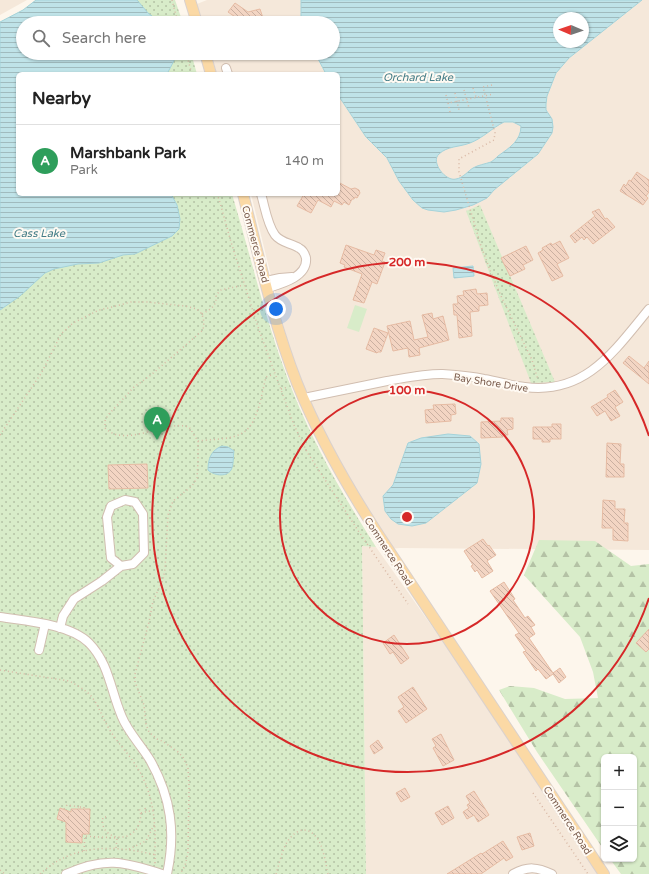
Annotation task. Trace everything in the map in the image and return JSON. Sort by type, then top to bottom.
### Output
[{"type":"main road","points":[[190,0],[195,16]]},
{"type":"main road","points":[[207,60],[210,72]]},
{"type":"main road","name":"Commerce Road","points":[[244,196],[283,342],[304,398],[328,451],[360,506],[604,874]]},
{"type":"street","points":[[262,196],[269,224],[274,234],[281,240],[299,248],[305,255],[306,263],[295,277],[280,278],[267,284]]},
{"type":"street","name":"Bay Shore Drive","points":[[304,398],[411,377],[440,374],[484,379],[525,387],[539,388],[561,386],[575,382],[604,361],[649,309]]},
{"type":"street","points":[[60,628],[63,616],[74,600],[121,566],[133,564],[144,553],[143,514],[135,502],[125,500],[111,506],[107,517],[112,558],[121,566]]},
{"type":"street","points":[[0,617],[45,624],[68,630],[88,642],[101,658],[108,672],[116,705],[124,722],[150,760],[159,778],[167,801],[171,822],[171,848],[167,874]]},
{"type":"street","points":[[39,650],[45,624]]},
{"type":"street","points":[[66,874],[93,864],[109,862],[129,863],[162,874]]},
{"type":"street","points":[[513,874],[518,871],[532,868],[538,868],[552,874]]},
{"type":"path","points":[[172,0],[176,16]]},
{"type":"path","points":[[188,60],[191,72]]},
{"type":"path","points":[[492,85],[483,87],[495,133],[494,140],[459,159],[459,172],[470,212],[490,270],[532,360],[539,388]]},
{"type":"path","points":[[473,88],[476,97]]},
{"type":"path","points":[[464,90],[469,108]]},
{"type":"path","points":[[455,93],[459,110]]},
{"type":"path","points":[[446,94],[450,112]]},
{"type":"path","points":[[448,103],[494,94]]},
{"type":"path","points":[[217,196],[244,284],[294,425],[308,452],[359,532],[408,604]]},
{"type":"path","points":[[202,314],[214,307],[217,300],[216,295],[221,290],[244,284]]},
{"type":"path","points":[[198,442],[233,436],[244,432],[253,422],[266,377],[275,374]]},
{"type":"path","points":[[0,670],[69,681],[87,692],[94,699],[100,708],[110,730],[135,764],[148,789],[154,810],[155,824],[156,855],[153,871]]},
{"type":"path","points":[[533,793],[588,874]]},
{"type":"path","points":[[64,809],[67,805],[80,808],[84,807],[84,809]]},
{"type":"path","points":[[82,836],[117,838],[131,835],[137,830],[140,823],[141,813],[138,807]]},
{"type":"path","points":[[145,808],[146,812]]},
{"type":"path","points":[[141,813],[154,810]]},
{"type":"path","points":[[106,817],[103,816],[102,821],[105,830],[117,838]]},
{"type":"path","points":[[128,849],[146,841],[155,824]]},
{"type":"path","points":[[276,874],[286,843],[293,834],[300,830],[308,830],[318,839],[328,874]]},
{"type":"path","points":[[84,851],[85,835]]},
{"type":"path","points":[[116,848],[117,838]]},
{"type":"path","points":[[40,874],[65,858],[84,851],[116,848],[156,855]]},
{"type":"path","points":[[0,870],[5,874]]},
{"type":"shaded area","points":[[0,0],[27,0],[0,15]]},
{"type":"shaded area","points":[[207,0],[649,0],[649,550],[388,549],[303,395],[280,313],[251,196],[340,196],[340,72],[216,72],[213,60],[340,60],[340,16],[201,16],[197,4]]},
{"type":"shaded area","points":[[362,546],[376,547],[498,720],[600,874],[366,874]]},
{"type":"green space","points":[[36,0],[175,0],[181,16],[16,16],[16,60],[193,60],[196,72],[16,72],[16,196],[233,196],[275,343],[293,392],[331,471],[376,547],[362,546],[366,874],[0,874],[0,22],[23,10]]},
{"type":"green space","points":[[480,205],[555,382],[531,383],[466,211]]},
{"type":"green space","points":[[355,305],[367,309],[359,332],[347,328]]},
{"type":"green space","points":[[539,540],[595,541],[631,566],[649,564],[649,874],[621,874],[612,862],[637,862],[637,754],[601,754],[601,846],[537,752],[499,690],[510,686],[534,688],[565,699],[598,698],[593,672],[580,637],[524,575]]},
{"type":"water","name":"Cass Lake","points":[[36,0],[137,0],[152,16],[16,16],[16,60],[174,60],[168,72],[16,72],[16,196],[172,196],[177,205],[180,219],[179,229],[172,236],[135,254],[123,255],[99,263],[78,264],[54,269],[45,273],[20,296],[0,310],[0,22],[23,10]]},
{"type":"water","name":"Orchard Lake","points":[[301,0],[642,0],[589,42],[589,12],[553,12],[553,48],[582,48],[569,58],[556,73],[547,96],[546,110],[552,119],[552,133],[538,154],[494,190],[487,198],[473,205],[456,210],[444,212],[428,210],[422,208],[413,200],[399,181],[387,158],[366,137],[340,98],[340,72],[325,72],[319,60],[340,60],[340,16],[301,16]],"holes":[[[504,122],[513,122],[521,126],[519,136],[514,144],[491,162],[475,167],[463,176],[456,179],[452,179],[440,171],[436,162],[437,157],[442,151],[475,141]]]},
{"type":"water","points":[[473,266],[474,276],[454,278],[453,268]]},
{"type":"water","points":[[448,434],[470,436],[479,444],[481,464],[477,483],[426,523],[412,526],[398,524],[391,519],[385,511],[383,496],[393,485],[408,443],[421,438]]},
{"type":"water","points":[[222,446],[228,447],[234,451],[231,470],[229,473],[220,475],[210,472],[208,470],[208,466],[213,452]]},
{"type":"building","points":[[235,3],[248,12],[260,9],[262,16],[234,16],[228,12]]},
{"type":"building","points":[[637,172],[649,180],[649,192],[646,196],[648,198],[643,205],[620,191],[624,184],[626,186],[629,180],[631,181]]},
{"type":"building","points":[[340,183],[351,189],[355,188],[359,190],[360,193],[357,198],[355,197],[352,199],[349,205],[344,202],[342,205],[334,201],[331,207],[318,200],[311,213],[297,206],[303,196],[340,196]]},
{"type":"building","points":[[599,209],[605,219],[607,218],[615,227],[593,244],[587,237],[584,240],[582,237],[575,243],[570,236],[595,216],[592,212]]},
{"type":"building","points":[[560,241],[569,258],[557,264],[563,276],[552,281],[538,253],[543,250],[542,248],[551,243],[552,245]]},
{"type":"building","points":[[346,245],[374,255],[376,250],[385,253],[382,261],[385,262],[377,284],[372,282],[364,303],[353,300],[362,274],[344,267],[345,265],[340,263]]},
{"type":"building","points":[[526,246],[533,260],[523,265],[525,269],[510,276],[501,258]]},
{"type":"building","points":[[476,289],[477,294],[487,293],[488,305],[479,306],[479,311],[470,312],[472,336],[459,338],[457,315],[454,315],[453,304],[458,304],[457,296],[464,295],[463,291]]},
{"type":"building","points":[[432,313],[433,319],[443,316],[449,340],[419,348],[420,355],[409,357],[408,348],[393,351],[387,326],[410,321],[414,340],[428,337],[422,315]]},
{"type":"building","points":[[374,328],[388,333],[381,352],[377,353],[366,349]]},
{"type":"building","points":[[629,356],[644,368],[649,361],[649,384],[623,363]]},
{"type":"building","points":[[615,390],[623,402],[615,407],[620,416],[611,421],[605,411],[597,416],[591,407],[608,397],[607,395]]},
{"type":"building","points":[[455,404],[456,414],[451,415],[451,421],[426,423],[425,410],[434,409],[433,405]]},
{"type":"building","points":[[501,418],[513,418],[513,429],[507,430],[508,435],[503,435],[503,437],[481,438],[481,422],[501,421]]},
{"type":"building","points":[[552,424],[561,424],[561,439],[550,439],[550,442],[542,442],[542,439],[533,439],[533,427],[552,427]]},
{"type":"building","points":[[607,443],[621,444],[620,464],[624,464],[624,477],[606,477]]},
{"type":"building","points":[[147,464],[148,488],[109,489],[108,465]]},
{"type":"building","points":[[603,500],[615,501],[615,509],[625,509],[624,523],[628,523],[628,541],[613,540],[613,528],[602,528]]},
{"type":"building","points":[[483,539],[496,555],[487,561],[493,571],[482,578],[477,570],[475,572],[471,566],[473,565],[464,551]]},
{"type":"building","points":[[504,582],[515,599],[513,600],[525,618],[528,616],[535,625],[531,627],[535,634],[529,638],[553,673],[560,668],[566,677],[559,683],[553,674],[546,679],[538,669],[536,671],[523,652],[526,651],[515,635],[519,633],[490,591]]},
{"type":"building","points":[[649,629],[649,649],[646,652],[636,643]]},
{"type":"building","points":[[394,635],[409,658],[401,664],[393,652],[390,654],[383,643]]},
{"type":"building","points":[[413,687],[427,709],[406,723],[398,711],[404,707],[398,697]]},
{"type":"building","points":[[441,734],[454,760],[443,766],[433,748],[436,746],[432,739]]},
{"type":"building","points":[[378,740],[383,748],[374,754],[370,746]]},
{"type":"building","points":[[405,788],[410,797],[401,802],[396,793]]},
{"type":"building","points":[[474,791],[489,815],[478,822],[474,815],[467,819],[463,812],[469,808],[467,805],[470,803],[466,796]]},
{"type":"building","points":[[448,806],[454,818],[442,825],[435,813]]},
{"type":"building","points":[[60,808],[71,812],[71,809],[90,809],[89,834],[82,834],[82,843],[66,842],[66,822],[57,819]]},
{"type":"building","points":[[530,833],[534,846],[522,850],[517,837]]},
{"type":"building","points":[[503,841],[513,857],[506,861],[504,858],[481,874],[447,874],[481,853],[482,854]]},
{"type":"place","name":"Marshbank Park","points":[[157,440]]}]
